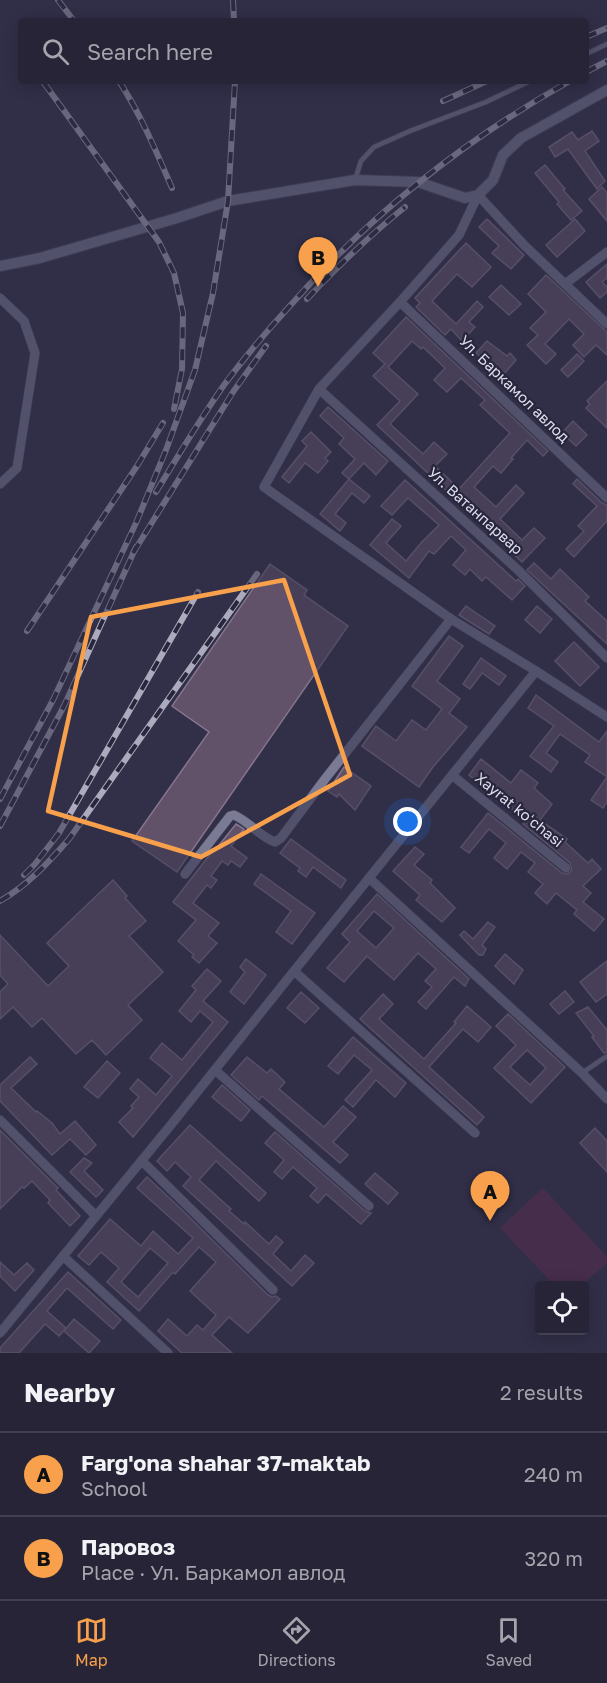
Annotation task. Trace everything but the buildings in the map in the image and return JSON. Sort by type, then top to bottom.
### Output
[{"type":"street","points":[[607,90],[521,138],[503,155],[493,180],[478,195],[459,235],[319,389],[264,487],[452,619],[607,717]]},
{"type":"street","points":[[0,266],[40,258],[228,201],[354,180],[418,182],[465,198],[478,195]]},
{"type":"street","points":[[478,195],[524,245],[607,324]]},
{"type":"street","points":[[566,284],[607,252]]},
{"type":"street","points":[[0,298],[24,321],[35,353],[17,468],[0,484]]},
{"type":"street","name":"Ул. Баркамол авлод","points":[[400,302],[607,498]]},
{"type":"street","name":"Ул. Ватанпарвар","points":[[319,389],[518,570],[607,658]]},
{"type":"street","points":[[185,874],[230,816],[234,814],[244,819],[268,840],[276,842],[281,838],[452,619]]},
{"type":"street","points":[[0,1333],[142,1161],[536,671]]},
{"type":"street","name":"Xayrat koʻchasi","points":[[452,774],[566,868]]},
{"type":"street","points":[[369,878],[582,1073],[607,1099]]},
{"type":"street","points":[[294,971],[475,1133]]},
{"type":"street","points":[[215,1070],[369,1206]]},
{"type":"street","points":[[0,1120],[96,1216]]},
{"type":"street","points":[[142,1161],[273,1290]]},
{"type":"street","points":[[63,1256],[168,1353]]},
{"type":"lane","points":[[589,53],[607,44]]},
{"type":"lane","points":[[354,180],[361,161],[374,147],[486,102],[524,84]]},
{"type":"lane","points":[[582,1073],[607,1056]]},
{"type":"highlighted area","points":[[284,580],[350,775],[201,857],[48,811],[91,617]]},
{"type":"shaded area","points":[[543,1188],[607,1257],[607,1263],[587,1281],[550,1281],[500,1228]]},
{"type":"railway","points":[[58,0],[72,18]]},
{"type":"railway","points":[[233,0],[234,18]]},
{"type":"railway","points":[[589,36],[607,28]]},
{"type":"railway","points":[[589,70],[607,61]]},
{"type":"railway","points":[[45,84],[159,242],[174,273],[183,313],[182,369],[174,409]]},
{"type":"railway","points":[[121,84],[141,120],[172,188]]},
{"type":"railway","points":[[0,799],[53,700],[136,523],[195,370],[213,293],[228,201],[235,84]]},
{"type":"railway","points":[[443,101],[480,84]]},
{"type":"railway","points":[[156,492],[206,411],[239,365],[288,308],[351,242],[419,182],[455,155],[530,104],[565,84]]},
{"type":"railway","points":[[307,299],[354,251],[405,207]]},
{"type":"railway","points":[[133,553],[233,392],[266,346]]},
{"type":"railway","points":[[27,631],[163,423]]},
{"type":"railway","points":[[0,826],[64,706],[136,547]]},
{"type":"railway","points":[[0,901],[29,881],[69,839],[257,574]]},
{"type":"railway","points":[[24,875],[59,833],[198,592]]},
{"type":"place","name":"Паровоз","points":[[318,287]]},
{"type":"place","name":"Farg'ona shahar 37-maktab","points":[[490,1221]]}]
